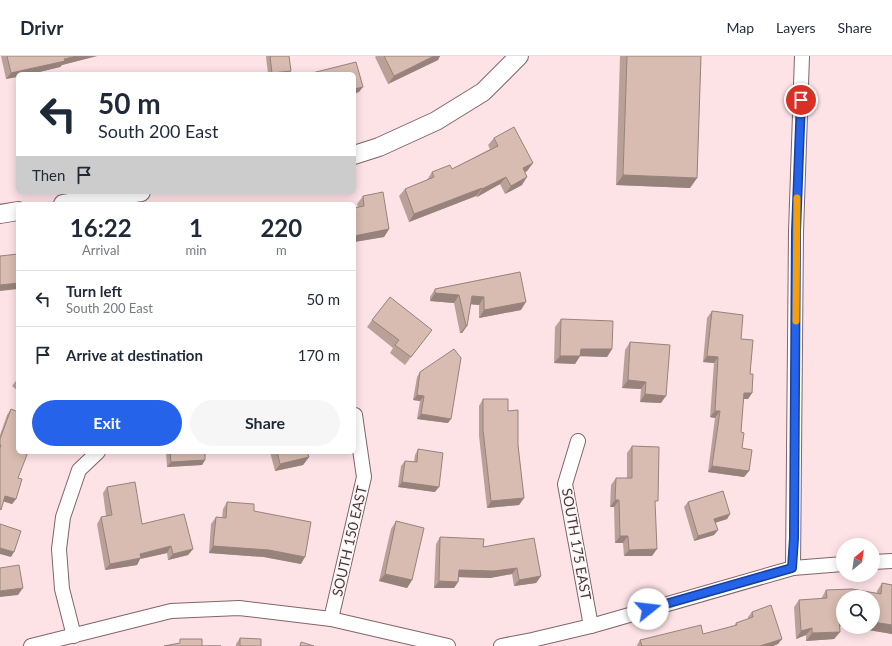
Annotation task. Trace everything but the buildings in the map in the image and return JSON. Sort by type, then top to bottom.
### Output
[{"type":"street","points":[[356,154],[379,147],[436,121],[483,92],[519,56]]},
{"type":"street","points":[[792,568],[794,538],[796,232],[802,56]]},
{"type":"street","points":[[76,202],[128,194]]},
{"type":"street","points":[[0,214],[16,211]]},
{"type":"street","name":"SOUTH 150 EAST","points":[[331,619],[364,477],[356,422]]},
{"type":"street","name":"SOUTH 175 EAST","points":[[578,441],[565,484],[591,626]]},
{"type":"street","points":[[74,636],[62,589],[58,549],[63,517],[79,470],[96,454]]},
{"type":"street","points":[[880,562],[892,561]]},
{"type":"street","points":[[501,646],[591,626],[792,568],[836,565]]},
{"type":"street","points":[[31,646],[171,611],[239,608],[331,619],[448,646]]},
{"type":"slow traffic","points":[[796,321],[797,198]]},
{"type":"route","points":[[648,609],[792,568],[794,538],[796,232],[801,100]]}]
